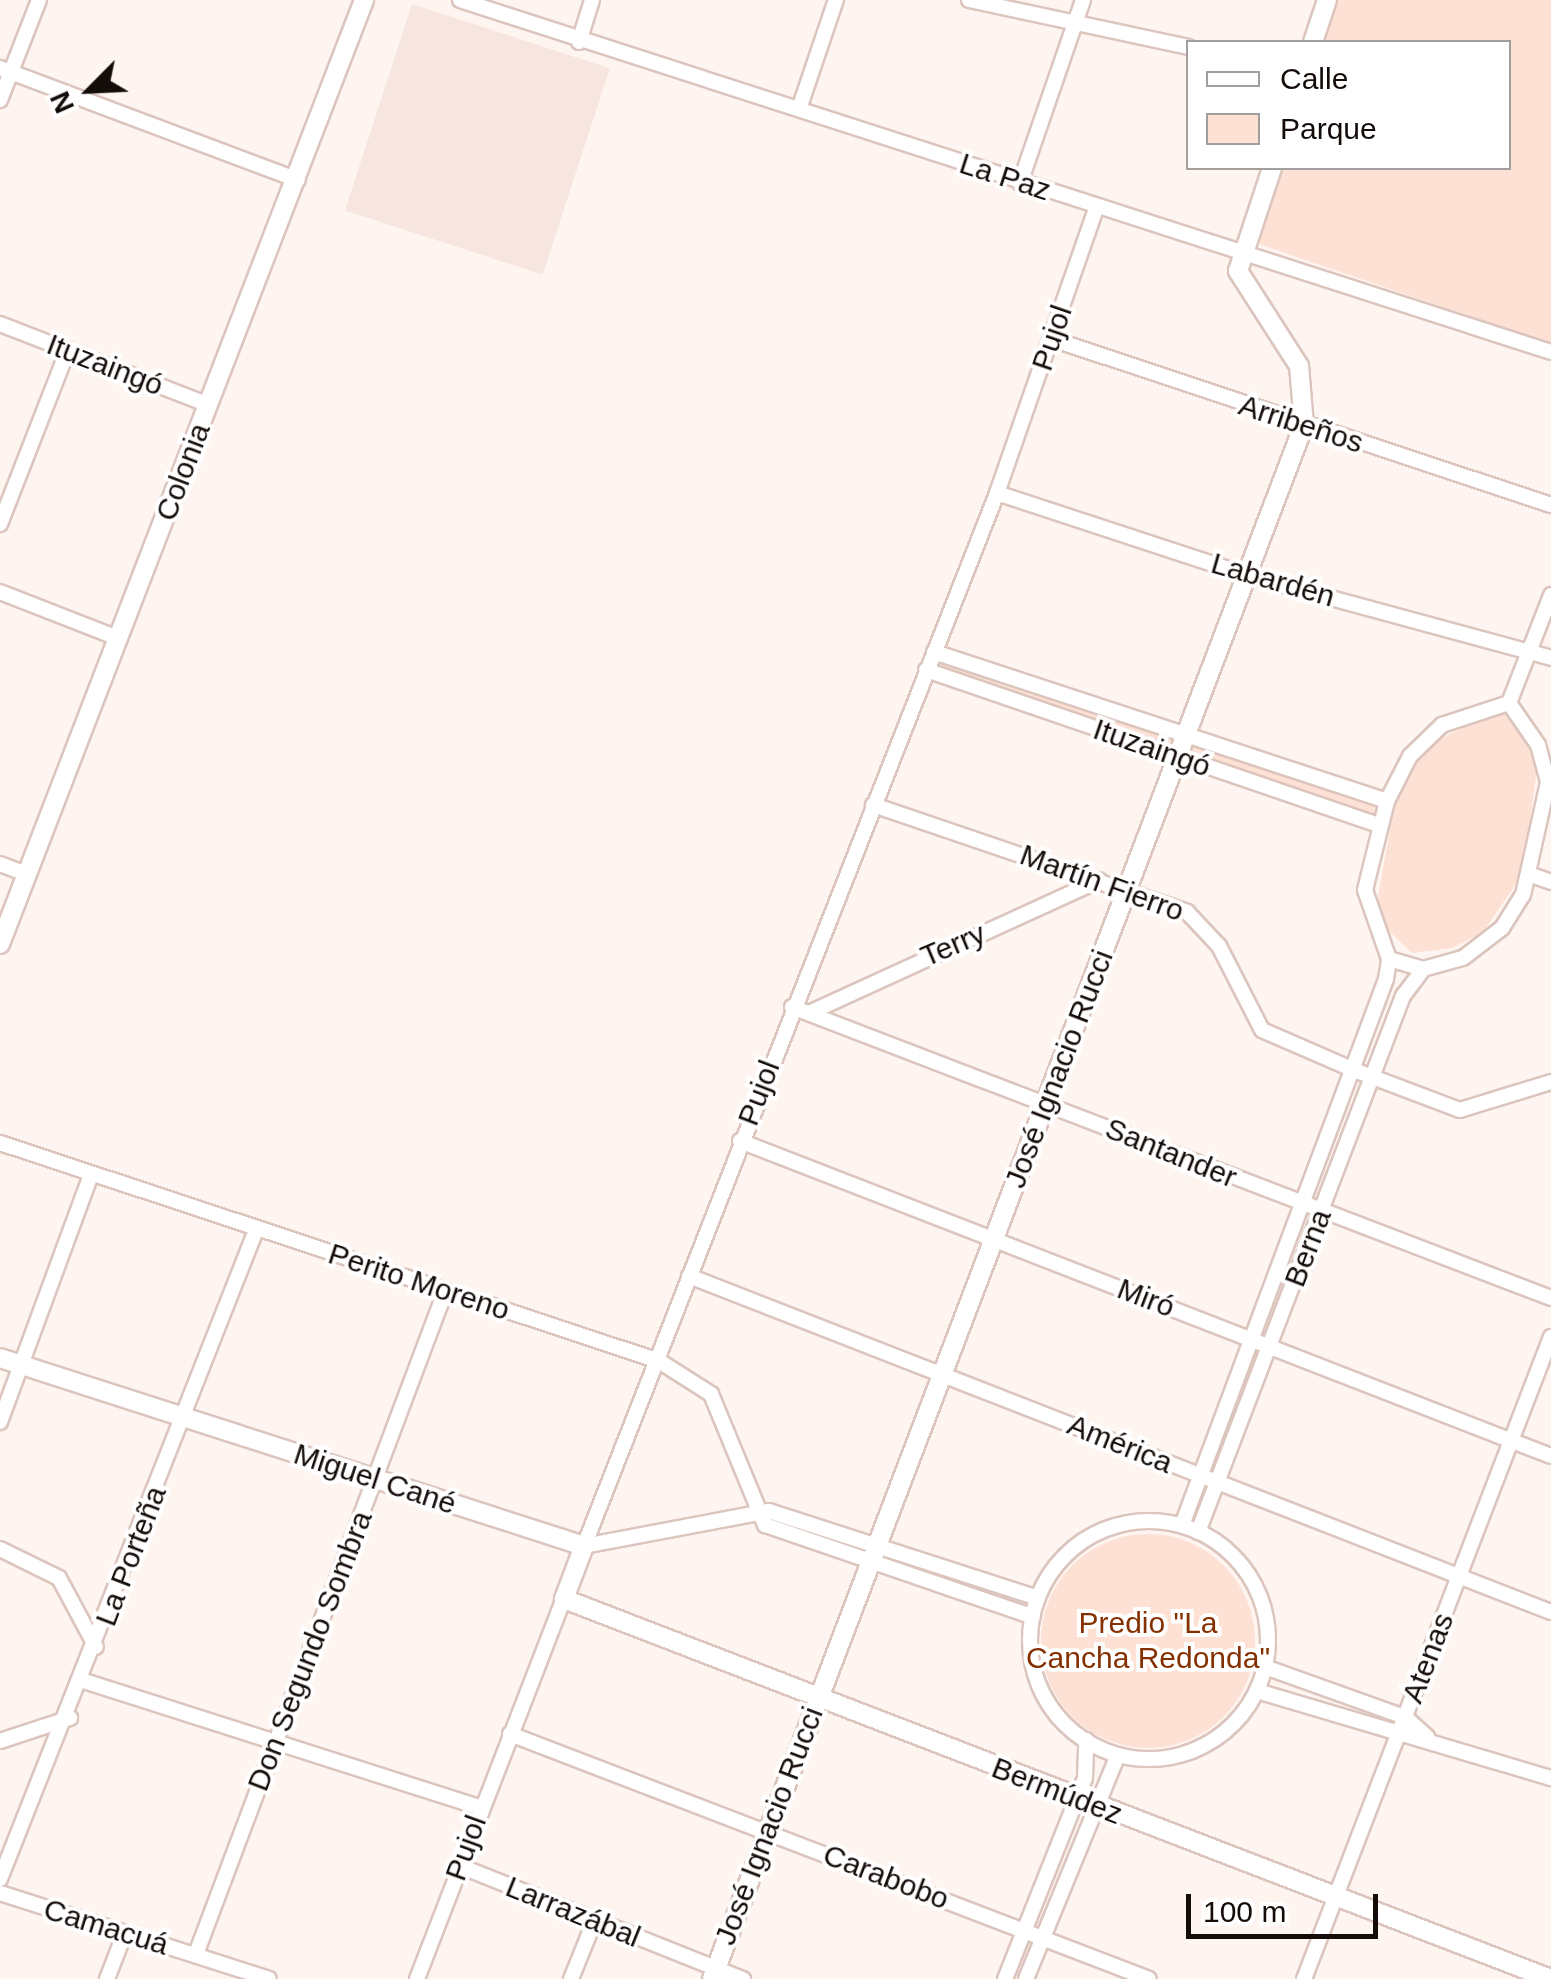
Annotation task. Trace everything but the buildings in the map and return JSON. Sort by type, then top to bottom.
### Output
[{"type":"street","points":[[0,100],[6,70],[39,0]]},
{"type":"street","name":"Colonia","points":[[0,944],[298,180],[364,0]]},
{"type":"street","name":"La Paz","points":[[460,0],[579,42],[1551,352]]},
{"type":"street","points":[[579,42],[592,0]]},
{"type":"street","points":[[798,109],[836,0]]},
{"type":"street","points":[[969,0],[1186,48]]},
{"type":"street","points":[[1020,183],[1083,0]]},
{"type":"street","points":[[1314,40],[1327,0]]},
{"type":"street","points":[[6,70],[298,180]]},
{"type":"street","points":[[1241,252],[1271,170]]},
{"type":"street","name":"Pujol","points":[[418,1979],[792,1006],[997,493],[1098,206]]},
{"type":"street","name":"José Ignacio Rucci","points":[[714,1974],[1304,425],[1299,366],[1240,283],[1241,252]]},
{"type":"street","name":"Ituzaingó","points":[[0,324],[209,406]]},
{"type":"street","name":"Arribeños","points":[[1052,339],[1551,506]]},
{"type":"street","points":[[0,524],[68,350]]},
{"type":"street","name":"Labardén","points":[[997,493],[1246,575],[1551,658]]},
{"type":"street","points":[[0,592],[118,638]]},
{"type":"street","points":[[1509,703],[1551,595]]},
{"type":"street","name":"Ituzaingó","points":[[934,652],[1387,800]]},
{"type":"street","name":"Ituzaingó","points":[[926,670],[1378,825]]},
{"type":"street","points":[[1509,703],[1546,765],[1544,855],[1489,941],[1423,969],[1389,959],[1365,890],[1387,800],[1410,756],[1442,725],[1509,703]]},
{"type":"street","name":"Martín Fierro","points":[[873,805],[1129,888],[1209,931],[1262,1030],[1373,1078],[1460,1110],[1551,1082]]},
{"type":"street","points":[[0,864],[26,874]]},
{"type":"street","points":[[1531,876],[1551,882]]},
{"type":"street","name":"Terry","points":[[808,1012],[1099,880]]},
{"type":"street","name":"Berna","points":[[1182,1526],[1354,1070],[1389,959]]},
{"type":"street","name":"Berna","points":[[1198,1532],[1403,996],[1423,969]]},
{"type":"street","name":"Santander","points":[[792,1006],[1303,1206],[1551,1298]]},
{"type":"street","name":"Miró","points":[[740,1141],[1551,1456]]},
{"type":"street","name":"Perito Moreno","points":[[0,1144],[658,1361],[711,1394],[754,1512]]},
{"type":"street","points":[[0,1422],[92,1175]]},
{"type":"street","name":"La Porteña","points":[[0,1879],[70,1718],[256,1230]]},
{"type":"street","name":"América","points":[[689,1276],[1551,1612]]},
{"type":"street","name":"Don Segundo Sombra","points":[[196,1954],[445,1292]]},
{"type":"street","name":"Atenas","points":[[1304,1979],[1551,1337]]},
{"type":"street","name":"Miguel Cané","points":[[0,1358],[584,1546],[754,1512]]},
{"type":"street","points":[[754,1512],[765,1525],[1038,1598]]},
{"type":"street","points":[[1129,1522],[1182,1526],[1198,1532],[1228,1552],[1259,1596],[1265,1667],[1256,1691],[1208,1744],[1173,1756],[1118,1755],[1086,1740],[1040,1687],[1033,1616],[1038,1598],[1067,1554],[1096,1533],[1129,1522]]},
{"type":"street","points":[[0,1549],[59,1578],[97,1648]]},
{"type":"street","points":[[873,1551],[1033,1616]]},
{"type":"street","name":"Bermúdez","points":[[564,1600],[1551,1979]]},
{"type":"street","points":[[1265,1667],[1405,1718],[1427,1737]]},
{"type":"street","points":[[84,1682],[481,1808]]},
{"type":"street","points":[[1256,1691],[1397,1738],[1427,1737],[1551,1778]]},
{"type":"street","points":[[0,1741],[70,1718]]},
{"type":"street","name":"Carabobo","points":[[510,1734],[1149,1979]]},
{"type":"street","points":[[1026,1979],[1085,1802],[1086,1740]]},
{"type":"street","points":[[1005,1979],[1085,1802],[1118,1755]]},
{"type":"street","name":"Larrazábal","points":[[460,1866],[714,1974],[742,1979]]},
{"type":"street","name":"Camacuá","points":[[0,1893],[265,1978]]},
{"type":"street","points":[[571,1979],[594,1922]]},
{"type":"street","points":[[108,1979],[124,1935]]},
{"type":"shaded area","points":[[412,4],[610,68],[543,275],[345,210]]},
{"type":"green space","points":[[1338,0],[1551,0],[1551,344],[1253,242],[1278,170],[1511,170],[1511,40],[1324,40]]},
{"type":"green space","points":[[937,659],[1179,737],[1175,747],[934,669]]},
{"type":"green space","points":[[1501,710],[1523,726],[1538,761],[1523,874],[1483,932],[1452,948],[1412,953],[1386,928],[1377,902],[1395,802],[1429,744]]},
{"type":"green space","points":[[1195,742],[1380,806],[1375,820],[1190,756]]},
{"type":"green space","name":"Predio \"La Cancha Redonda\"","points":[[1148,1534],[1189,1542],[1223,1566],[1247,1600],[1255,1641],[1247,1682],[1223,1716],[1189,1740],[1148,1748],[1107,1740],[1073,1716],[1049,1682],[1041,1641],[1049,1600],[1073,1566],[1107,1542]]}]
